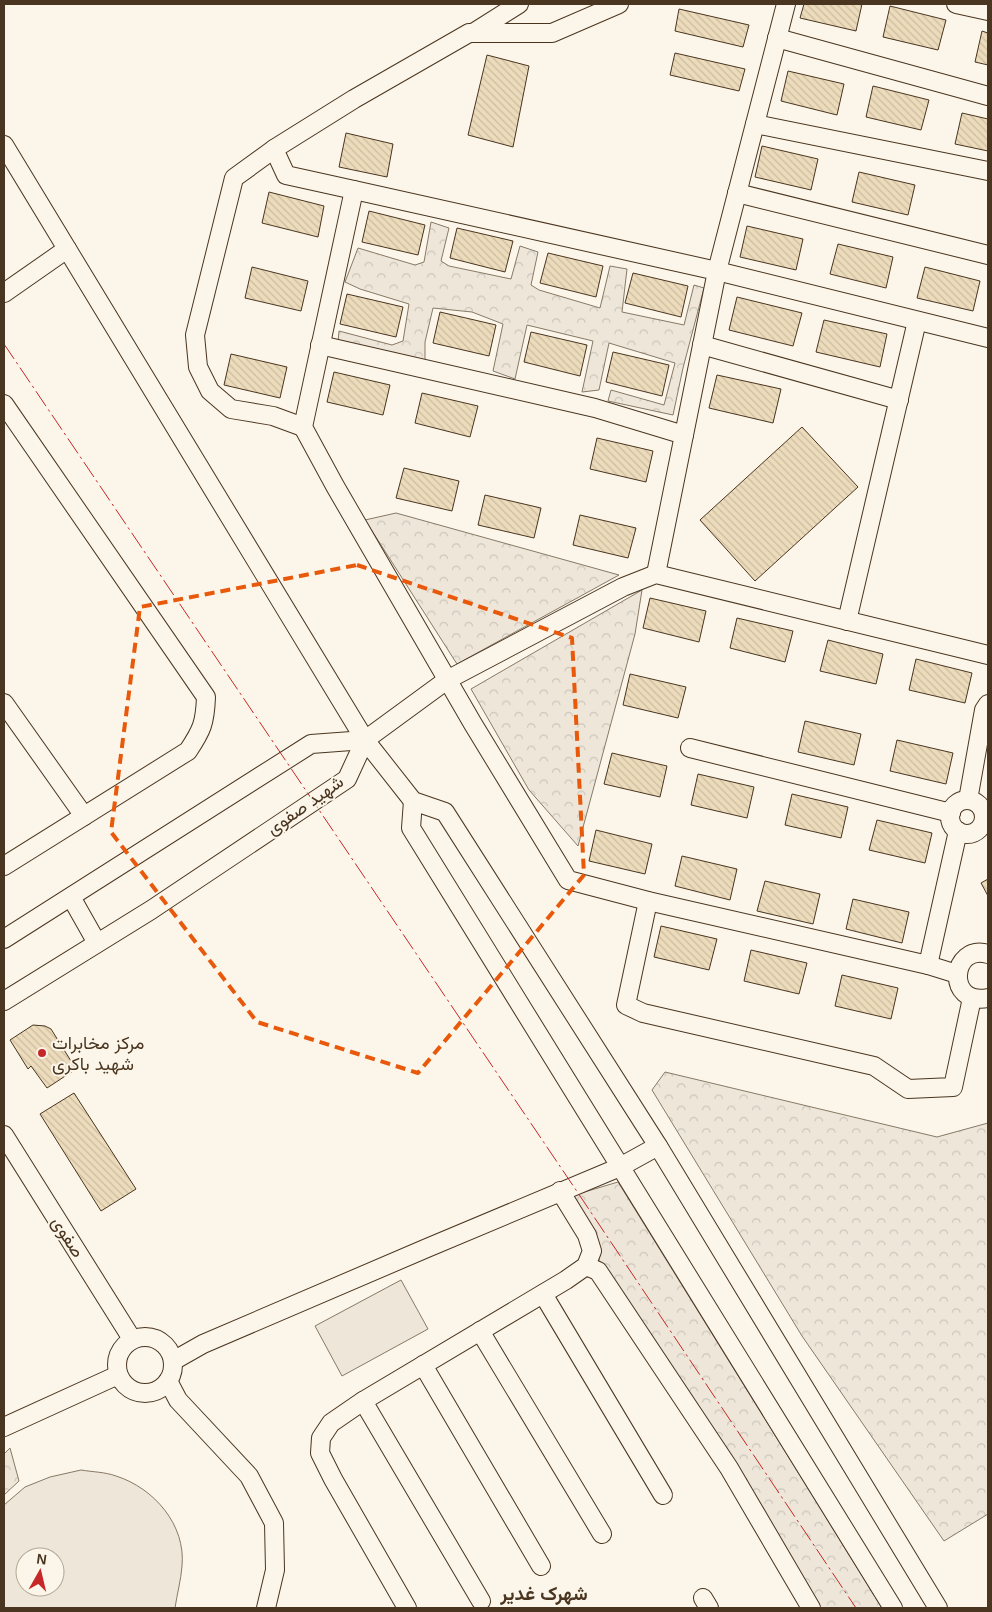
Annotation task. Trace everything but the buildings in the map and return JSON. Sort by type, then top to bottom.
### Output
[{"type":"street","points":[[473,33],[519,4]]},
{"type":"street","points":[[303,426],[273,416],[231,408],[210,392],[198,367],[196,335],[234,178],[274,149],[354,98],[469,33],[552,33],[619,4]]},
{"type":"street","points":[[656,574],[717,271],[786,4]]},
{"type":"street","points":[[956,4],[988,11]]},
{"type":"street","points":[[777,38],[988,96]]},
{"type":"street","points":[[755,124],[988,171]]},
{"type":"street","points":[[4,144],[365,740],[413,801],[445,812],[658,1146],[938,1608]]},
{"type":"street","points":[[274,149],[286,175],[717,271],[988,338]]},
{"type":"street","points":[[354,190],[303,426],[335,486],[447,680],[568,880],[648,902],[928,965],[957,974]]},
{"type":"street","points":[[737,193],[988,256]]},
{"type":"street","points":[[4,293],[67,249]]},
{"type":"street","points":[[847,621],[917,320]]},
{"type":"street","points":[[320,345],[595,408],[684,435]]},
{"type":"street","points":[[702,345],[899,400]]},
{"type":"street","points":[[4,404],[206,697],[202,729],[188,751],[4,866]]},
{"type":"street","points":[[4,939],[311,744],[365,740],[447,680],[623,587],[656,574],[988,655]]},
{"type":"street","points":[[4,703],[84,816]]},
{"type":"street","points":[[968,800],[984,710],[988,704]]},
{"type":"street","name":"شهید صفوی","points":[[4,1001],[150,910],[347,779],[365,740]]},
{"type":"street","points":[[690,748],[951,813]]},
{"type":"street","points":[[968,800],[978,803],[982,807],[986,823],[973,833],[963,833],[958,831],[952,823],[951,813],[957,803],[968,800]]},
{"type":"street","points":[[413,801],[411,828],[893,1608]]},
{"type":"street","points":[[928,965],[958,831]]},
{"type":"street","points":[[71,897],[97,943]]},
{"type":"street","points":[[648,902],[626,1005],[643,1013],[874,1066],[908,1089],[953,1087],[980,998],[961,988],[957,974],[960,965],[971,955],[978,953],[988,954]]},
{"type":"street","name":"صفوی","points":[[4,1136],[132,1339]]},
{"type":"street","points":[[173,1361],[203,1344],[620,1167],[658,1146]]},
{"type":"street","points":[[407,1608],[333,1479],[320,1453],[321,1438],[331,1423],[363,1401],[543,1294],[586,1266],[592,1251],[587,1235],[560,1191]]},
{"type":"street","points":[[586,1266],[598,1270],[724,1460],[811,1608]]},
{"type":"street","points":[[543,1294],[662,1495]]},
{"type":"street","points":[[480,1331],[602,1534]]},
{"type":"street","points":[[140,1337],[150,1337],[165,1345],[173,1361],[168,1381],[154,1392],[137,1392],[123,1382],[118,1375],[116,1367],[120,1351],[132,1339],[140,1337]]},
{"type":"street","points":[[422,1365],[541,1566]]},
{"type":"street","points":[[4,1427],[118,1375]]},
{"type":"street","points":[[168,1381],[178,1400],[249,1476],[274,1523],[275,1570],[271,1604]]},
{"type":"street","points":[[363,1401],[481,1601]]},
{"type":"highlighted area","points":[[357,565],[572,638],[584,875],[418,1073],[257,1022],[111,832],[140,607]]},
{"type":"green space","points":[[431,222],[449,228],[441,261],[449,266],[511,279],[520,246],[538,252],[531,285],[539,290],[600,308],[610,266],[627,269],[622,312],[684,325],[694,285],[704,288],[673,415],[608,401],[611,390],[664,405],[675,363],[609,343],[599,390],[582,392],[593,341],[527,325],[515,379],[493,371],[503,324],[472,312],[433,308],[425,342],[425,361],[338,342],[339,331],[392,345],[403,341],[409,304],[360,289],[345,282],[358,248],[415,265],[424,262]]},
{"type":"green space","points":[[396,513],[619,575],[457,664],[365,520]]},
{"type":"green space","points":[[642,590],[635,634],[578,846],[529,790],[471,689]]},
{"type":"green space","points":[[665,1072],[937,1137],[988,1123],[988,1514],[944,1541],[802,1336],[652,1090]]},
{"type":"green space","points":[[618,1182],[882,1608],[820,1608],[599,1263],[599,1247],[571,1196]]},
{"type":"green space","points":[[401,1280],[428,1329],[342,1376],[315,1326]]},
{"type":"green space","points":[[10,1448],[19,1481],[4,1495],[4,1454]]},
{"type":"green space","points":[[81,1470],[116,1476],[143,1489],[165,1510],[179,1536],[182,1566],[175,1608],[4,1608],[4,1505],[25,1487],[50,1477]]},
{"type":"power","points":[[4,344],[856,1608]]},
{"type":"place","name":"مرکز مخابرات شهید باکری","points":[[42,1053]]},
{"type":"district","name":"شهرک غدیر","points":[[544,1593]]}]
